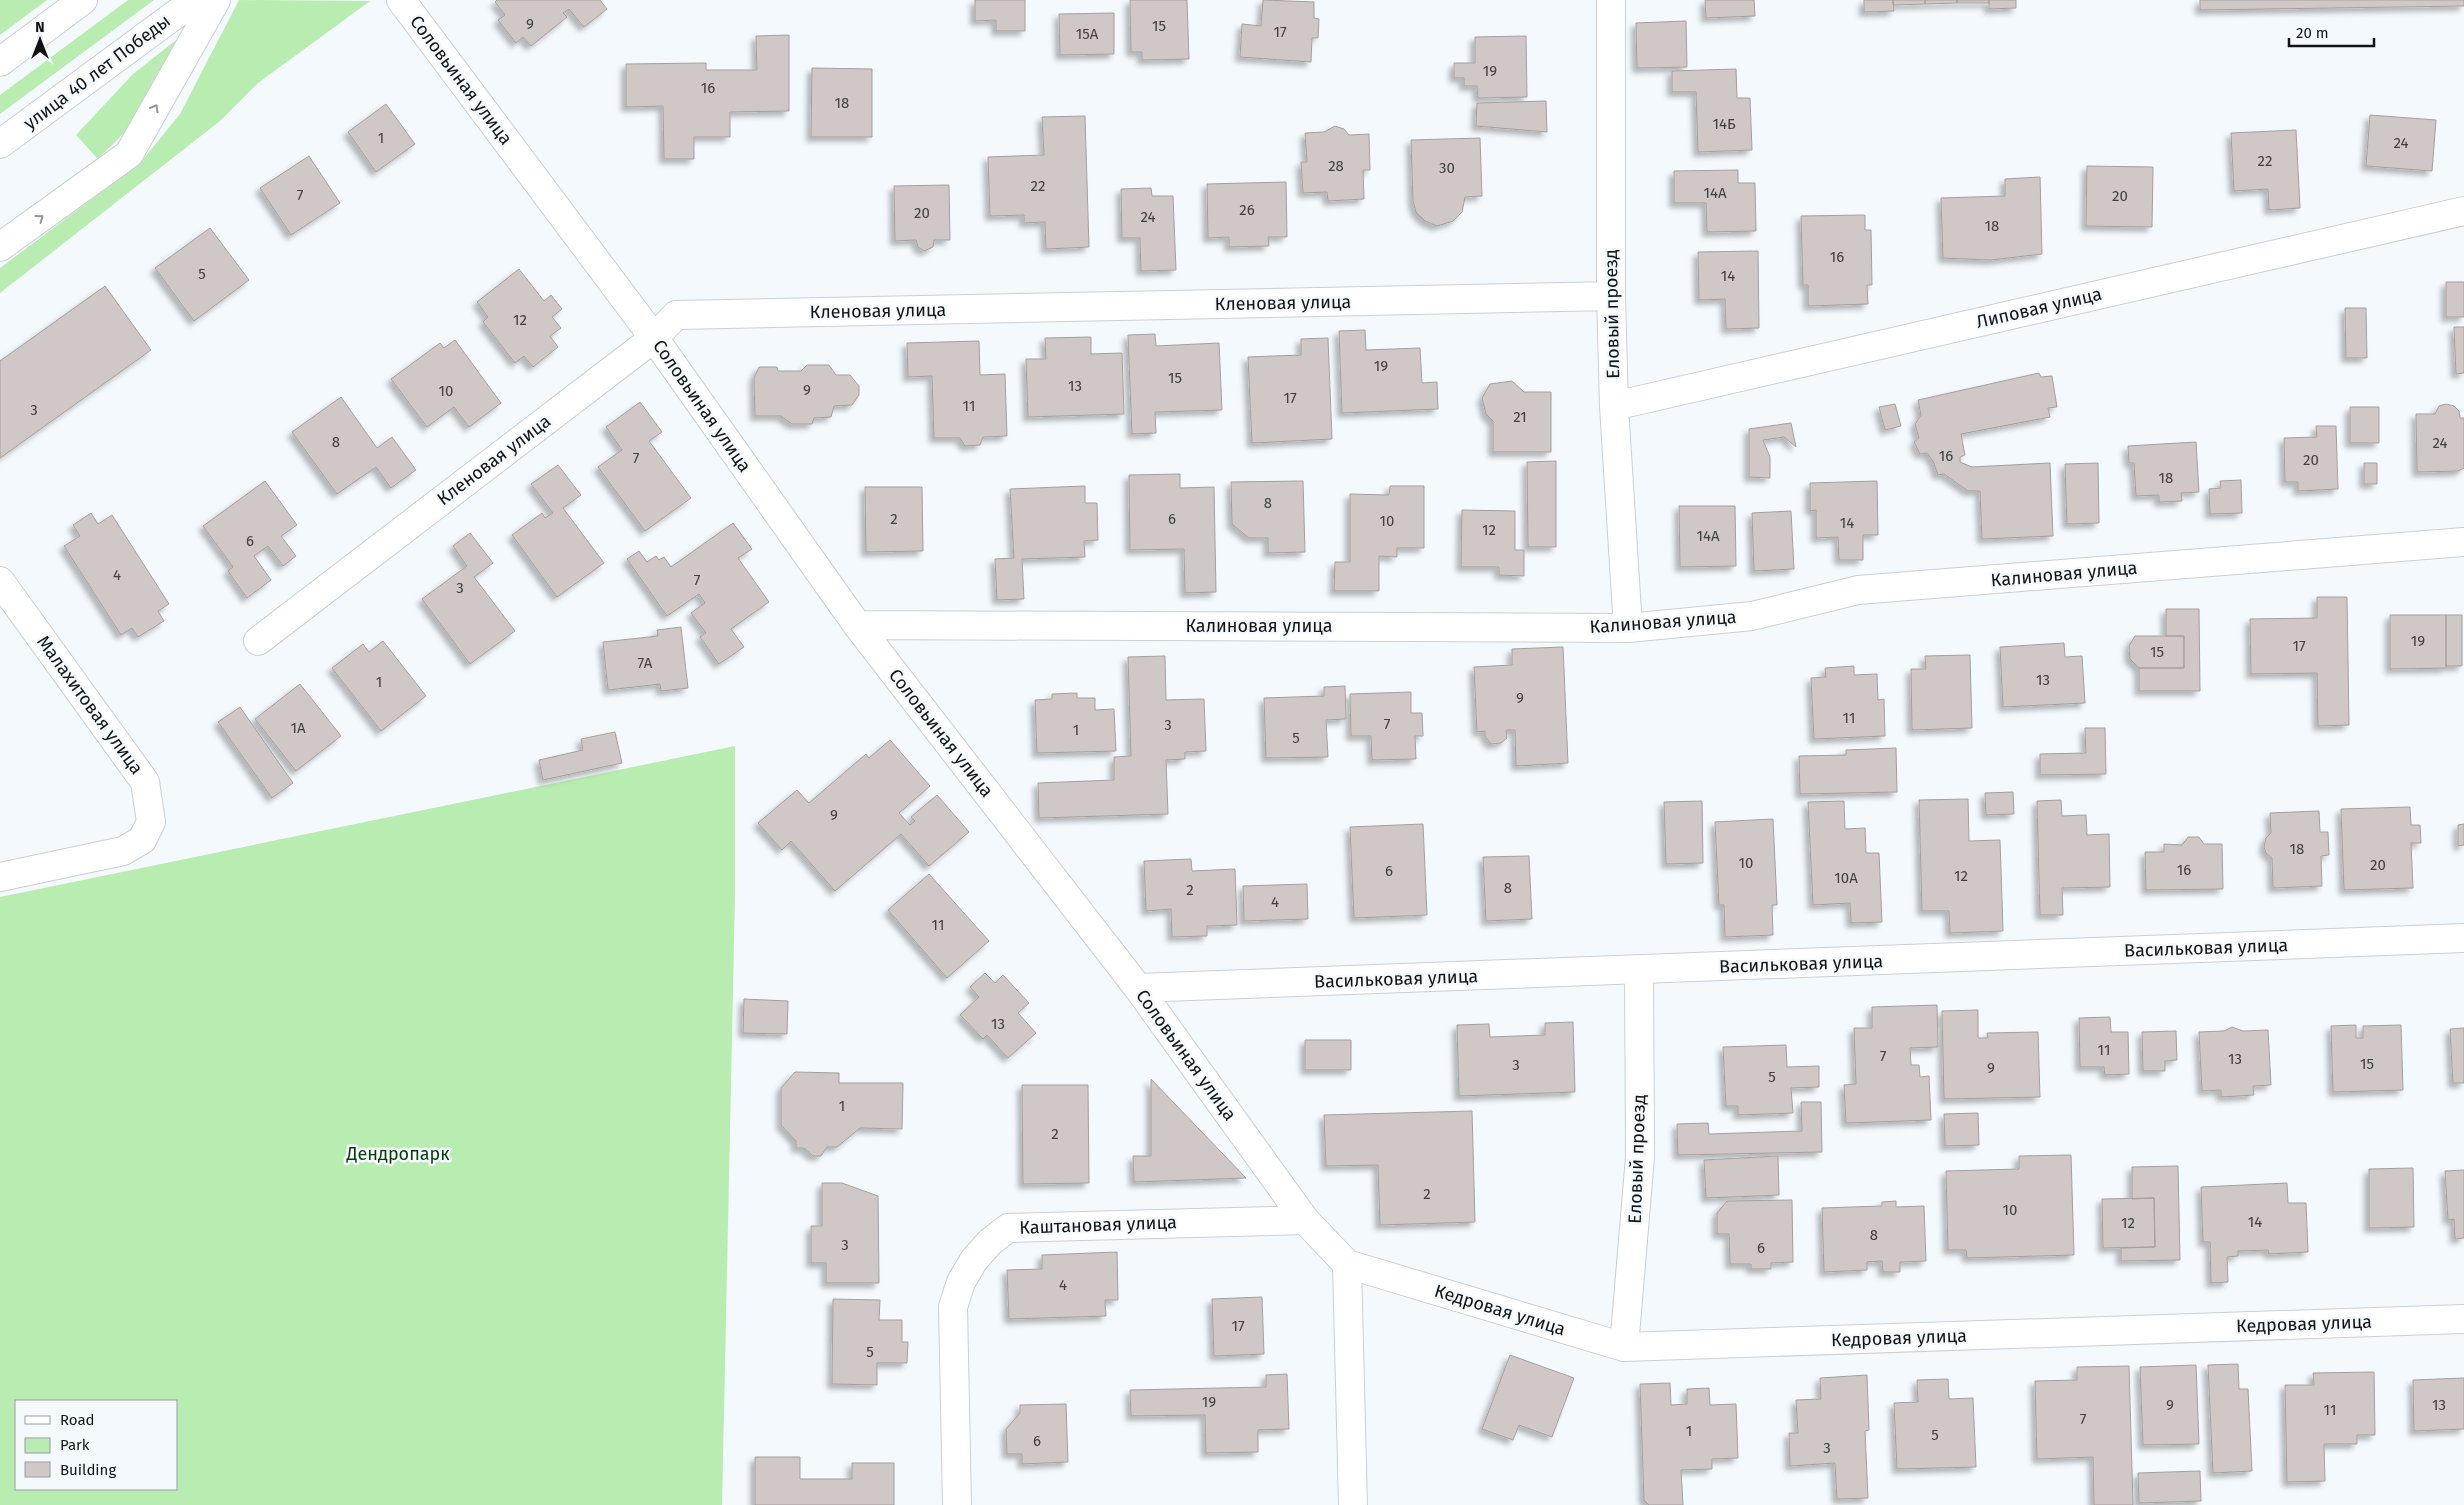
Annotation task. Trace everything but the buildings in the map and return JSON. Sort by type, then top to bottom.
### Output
[{"type":"street","points":[[0,62],[83,0]]},
{"type":"street","name":"улица 40 лет Победы","points":[[0,144],[195,0]]},
{"type":"street","points":[[0,247],[129,154],[216,0]]},
{"type":"street","name":"Соловьиная улица","points":[[401,0],[654,338],[857,625],[1138,988],[1305,1220],[1347,1264]]},
{"type":"street","name":"Еловый проезд","points":[[1611,0],[1611,296],[1614,406],[1628,628]]},
{"type":"street","name":"Липовая улица","points":[[1614,406],[2464,211]]},
{"type":"street","name":"Кленовая улица","points":[[258,641],[654,338],[676,315],[1611,296]]},
{"type":"street","name":"Калиновая улица","points":[[857,625],[1628,628],[1752,616],[1858,590],[2464,542]]},
{"type":"street","name":"Малахитовая улица","points":[[0,581],[145,782],[151,822],[142,840],[123,851],[0,877]]},
{"type":"street","name":"Васильковая улица","points":[[1138,988],[2464,938]]},
{"type":"street","name":"Еловый проезд","points":[[1624,1347],[1640,1157],[1638,970]]},
{"type":"street","name":"Каштановая улица","points":[[956,1505],[953,1307],[967,1270],[990,1242],[1008,1228],[1305,1220]]},
{"type":"street","points":[[1347,1264],[1353,1505]]},
{"type":"street","name":"Кедровая улица","points":[[1347,1264],[1624,1347],[2464,1319]]},
{"type":"green space","points":[[0,0],[47,0],[0,35]]},
{"type":"green space","points":[[128,0],[154,0],[0,114],[0,95]]},
{"type":"green space","points":[[239,0],[370,1],[258,83],[220,121],[0,293],[0,268],[140,163],[180,114]]},
{"type":"green space","points":[[185,33],[133,124],[98,159],[76,135],[133,74]]},
{"type":"green space","name":"Дендропарк","points":[[735,746],[735,896],[722,1505],[0,1505],[0,897]]}]
